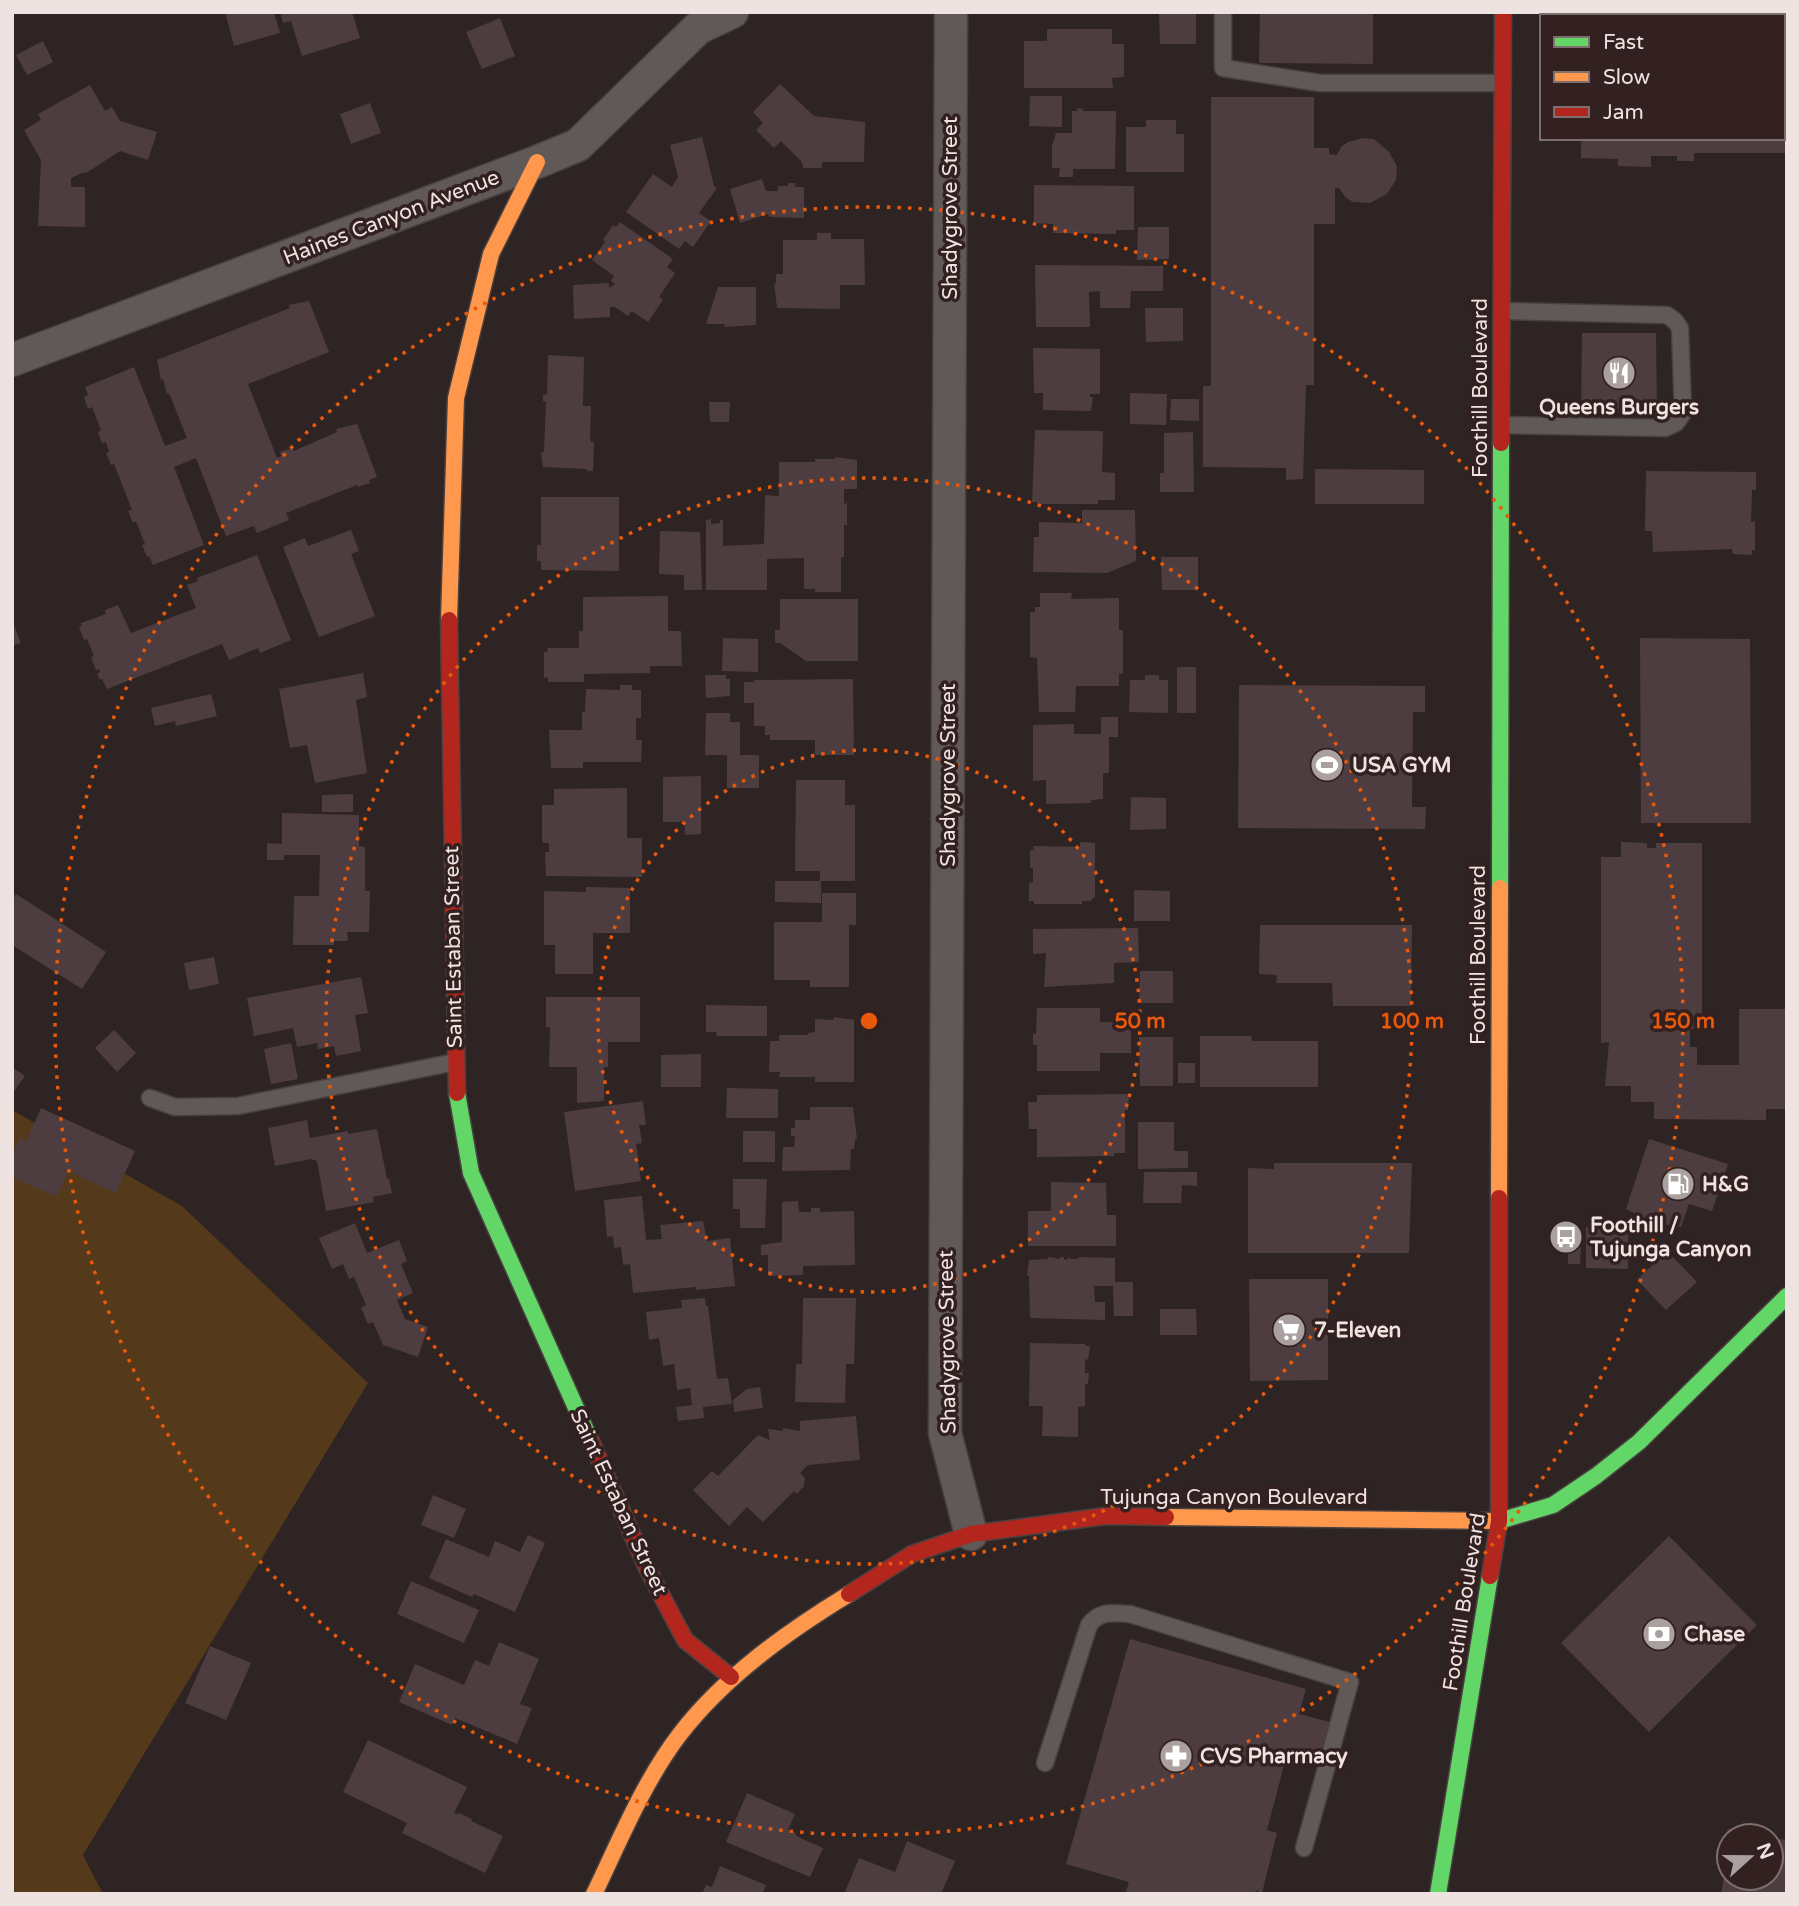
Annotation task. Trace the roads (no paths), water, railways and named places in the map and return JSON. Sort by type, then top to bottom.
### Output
[{"type":"main road","name":"Foothill Boulevard","points":[[1438,1894],[1499,1521],[1503,12]]},
{"type":"main road","name":"Saint Estaban Street","points":[[537,162],[491,254],[456,398],[449,625],[455,1083],[471,1173],[647,1568],[685,1640],[732,1677]]},
{"type":"main road","name":"Tujunga Canyon Boulevard","points":[[594,1894],[645,1790],[680,1734],[732,1677],[827,1606],[912,1554],[971,1534],[1106,1516],[1499,1521],[1553,1505],[1607,1468],[1639,1442],[1787,1296]]},
{"type":"street","name":"Haines Canyon Avenue","points":[[12,360],[578,145],[695,20],[732,12]]},
{"type":"street","name":"Shadygrove Street","points":[[951,12],[945,1433],[971,1534]]},
{"type":"lane","points":[[1223,12],[1223,68],[1320,83],[1503,83]]},
{"type":"lane","points":[[1502,311],[1667,315],[1680,328],[1683,413],[1676,423],[1665,428],[1502,425]]},
{"type":"lane","points":[[150,1098],[175,1107],[237,1107],[455,1062]]},
{"type":"lane","points":[[1045,1763],[1089,1625],[1095,1616],[1104,1613],[1130,1614],[1350,1682],[1304,1848]]},
{"type":"place","name":"Queens Burgers","points":[[1619,373]]},
{"type":"place","name":"USA GYM","points":[[1327,765]]},
{"type":"place","name":"H&G","points":[[1678,1184]]},
{"type":"place","name":"Foothill / Tujunga Canyon","points":[[1566,1237]]},
{"type":"place","name":"7-Eleven","points":[[1289,1330]]},
{"type":"place","name":"Chase","points":[[1659,1634]]},
{"type":"place","name":"CVS Pharmacy","points":[[1176,1756]]}]
